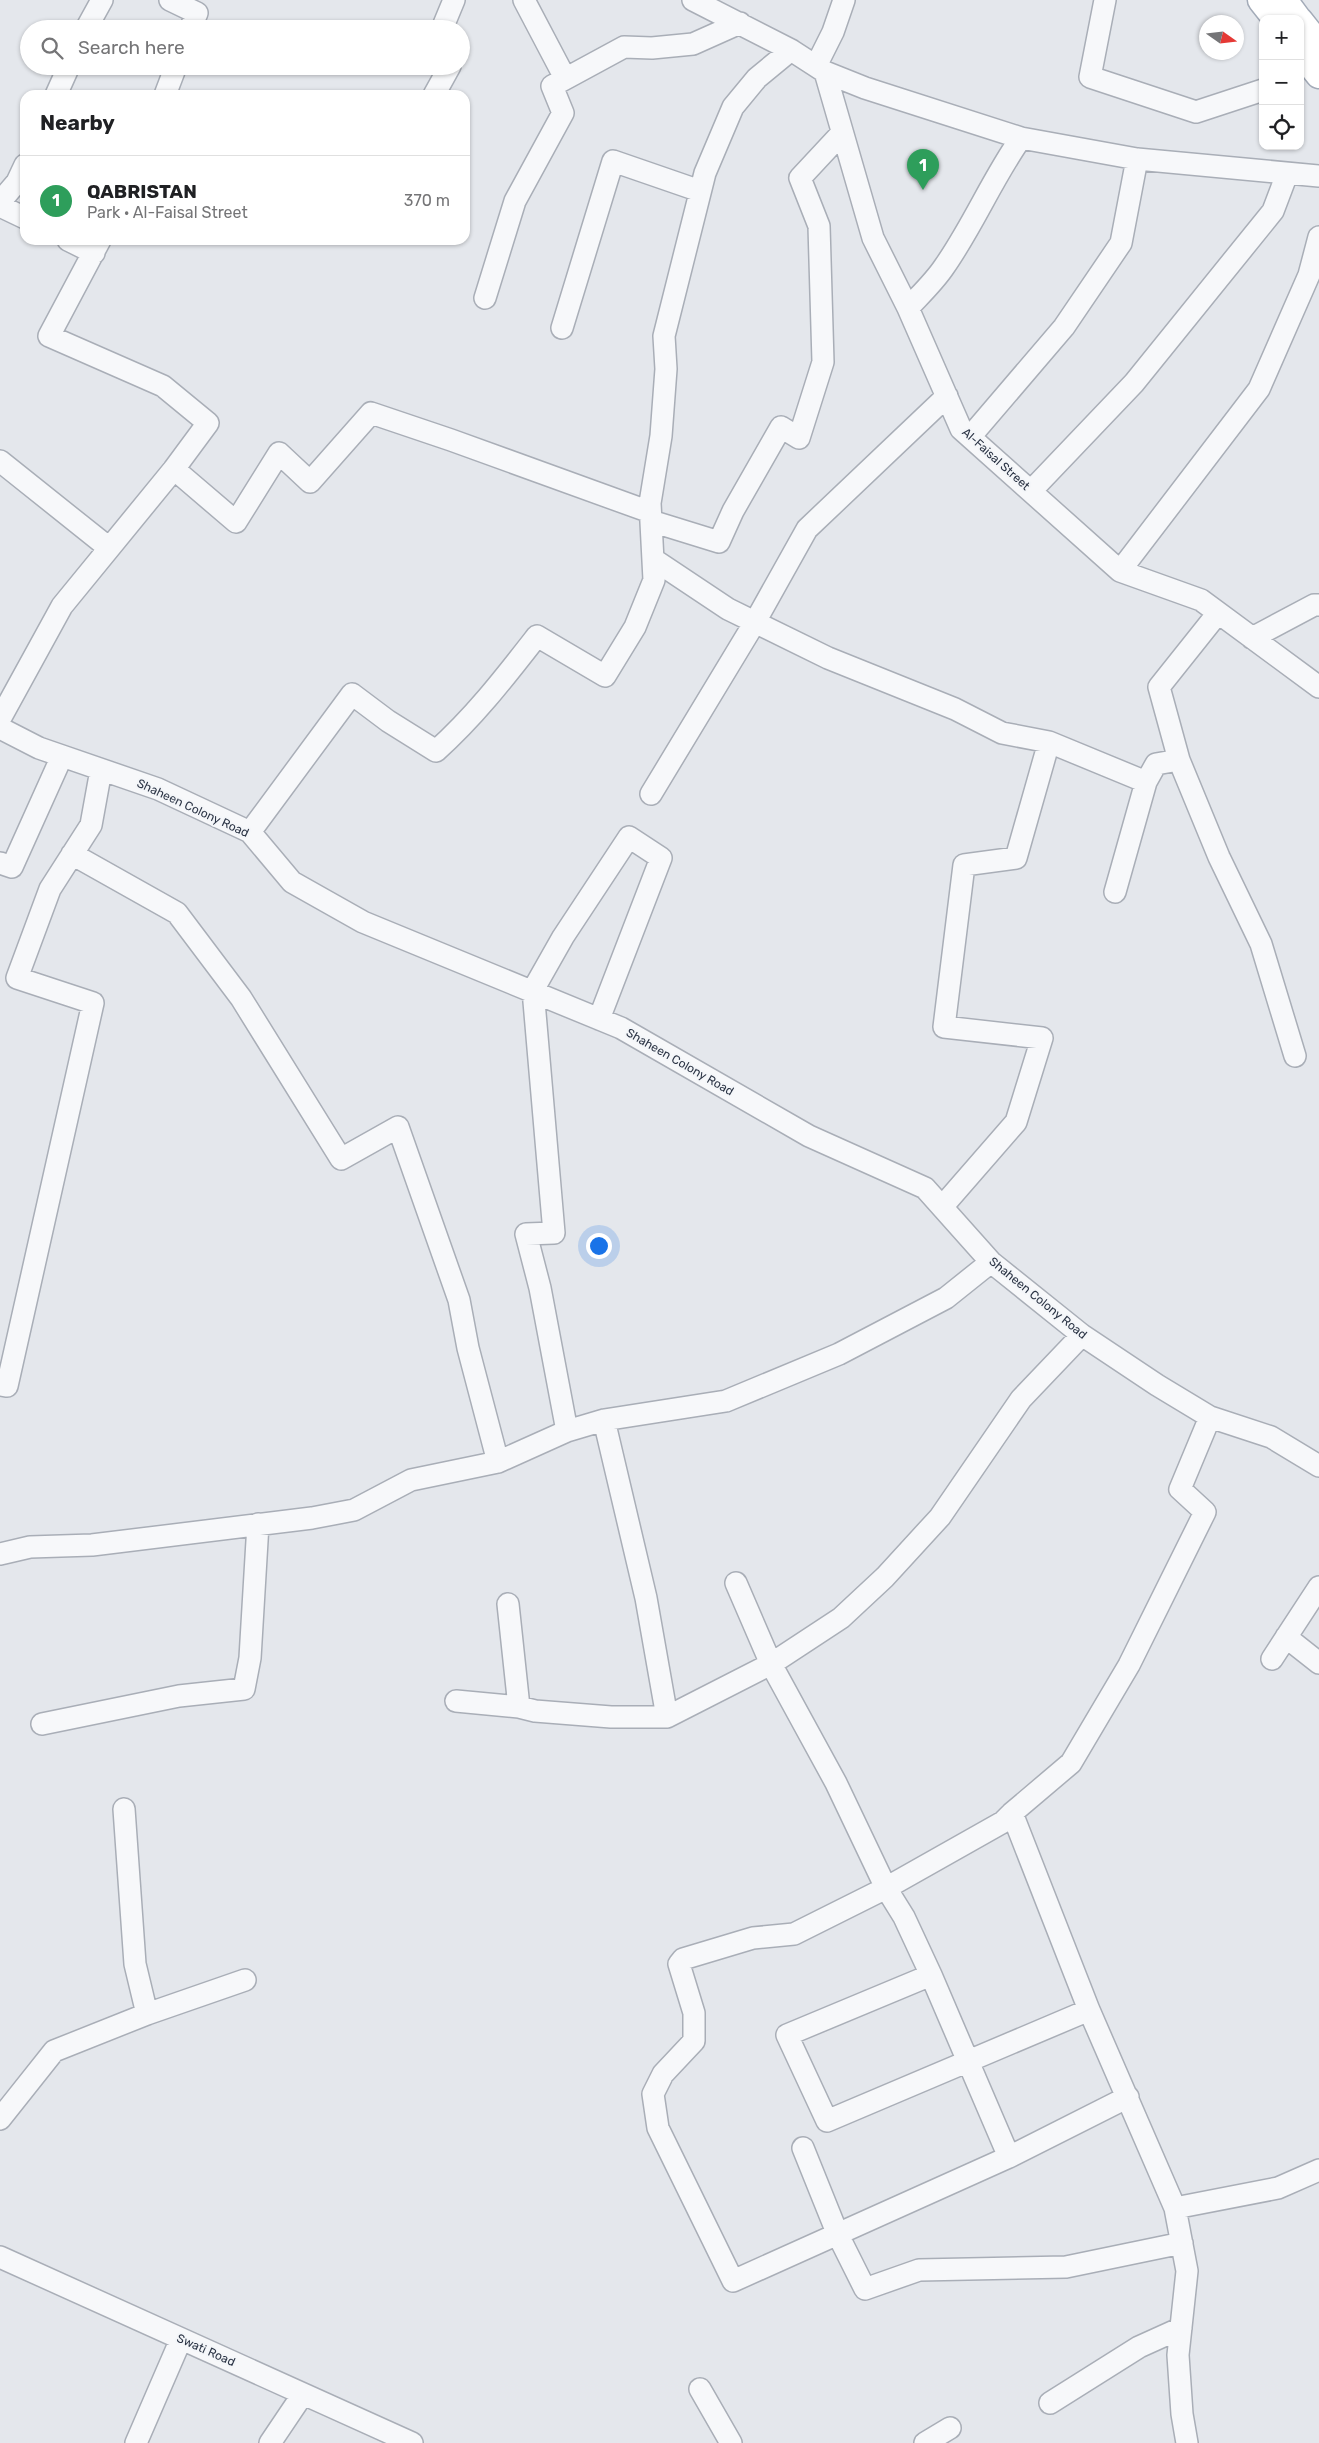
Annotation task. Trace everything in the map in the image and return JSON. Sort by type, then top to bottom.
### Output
[{"type":"main road","points":[[1261,0],[1273,15]]},
{"type":"main road","points":[[1284,0],[1295,15]]},
{"type":"main road","points":[[1304,26],[1319,45]]},
{"type":"main road","points":[[1304,59],[1312,75]]},
{"type":"street","points":[[91,20],[102,0]]},
{"type":"street","points":[[170,0],[197,12],[194,20]]},
{"type":"street","points":[[446,20],[454,0]]},
{"type":"street","points":[[524,0],[565,78]]},
{"type":"street","points":[[693,0],[791,50],[820,69],[865,88],[1021,138],[1136,159],[1319,176]]},
{"type":"street","points":[[820,69],[844,0]]},
{"type":"street","points":[[1105,0],[1090,77],[1196,112],[1259,91]]},
{"type":"street","points":[[485,298],[516,201],[563,113],[552,86],[624,47],[652,48],[693,44],[740,23]]},
{"type":"street","points":[[250,832],[352,694],[388,721],[436,750],[462,728],[491,695],[537,636],[605,676],[635,627],[654,580],[651,516],[661,436],[666,369],[664,336],[704,173],[733,107],[756,78],[791,50]]},
{"type":"street","name":"Al-Faisal Street","points":[[820,69],[842,134],[873,238],[908,308],[961,429],[1120,571],[1201,600],[1319,687]]},
{"type":"street","points":[[58,90],[65,75]]},
{"type":"street","points":[[167,90],[173,75]]},
{"type":"street","points":[[437,90],[445,75]]},
{"type":"street","points":[[174,469],[236,522],[279,454],[310,482],[370,413],[452,440],[719,542],[733,511],[781,427],[799,438],[823,362],[819,226],[800,178],[842,134]]},
{"type":"street","points":[[908,308],[943,268],[977,212],[1000,167],[1021,138]]},
{"type":"street","points":[[970,437],[1064,327],[1121,244],[1136,159]]},
{"type":"street","points":[[562,328],[613,161],[700,191]]},
{"type":"street","points":[[1031,491],[1134,383],[1274,211],[1287,174]]},
{"type":"street","points":[[20,176],[0,204],[20,215]]},
{"type":"street","points":[[1120,571],[1259,389],[1309,275],[1319,237]]},
{"type":"street","points":[[0,719],[62,606],[174,469],[208,423],[163,386],[50,336],[97,246]]},
{"type":"street","points":[[651,794],[755,622],[807,529],[947,396]]},
{"type":"street","points":[[0,461],[109,548]]},
{"type":"street","points":[[653,559],[728,609],[828,658],[955,709],[1002,733],[1048,742],[1146,782]]},
{"type":"street","points":[[1252,638],[1314,605],[1319,605]]},
{"type":"street","points":[[1218,613],[1159,687],[1179,760],[1219,857],[1261,944],[1295,1056]]},
{"type":"street","name":"Shaheen Colony Road","points":[[0,728],[39,748],[158,789],[250,832],[292,882],[363,922],[533,990],[621,1028],[810,1136],[925,1188],[991,1262],[1082,1335],[1210,1417],[1271,1437],[1319,1466]]},
{"type":"street","points":[[942,1207],[1016,1122],[1042,1038],[944,1027],[964,865],[1016,858],[1048,742]]},
{"type":"street","points":[[0,863],[12,867],[62,756]]},
{"type":"street","points":[[1115,892],[1146,782],[1156,764],[1179,760]]},
{"type":"street","points":[[0,1385],[7,1386],[93,1003],[8,977],[50,889],[91,826],[101,770]]},
{"type":"street","points":[[567,1431],[540,1288],[526,1234],[554,1233],[533,990],[563,936],[629,837],[662,858],[598,1019]]},
{"type":"street","points":[[72,854],[177,913],[241,998],[340,1159],[398,1127],[459,1300],[468,1348],[498,1462]]},
{"type":"street","points":[[0,1554],[30,1546],[92,1544],[312,1518],[354,1510],[411,1480],[498,1462],[567,1431],[604,1420],[726,1402],[839,1354],[946,1298],[991,1262]]},
{"type":"street","points":[[456,1700],[519,1707],[535,1711],[611,1717],[667,1716],[770,1664],[841,1618],[885,1577],[940,1518],[1021,1399],[1082,1335]]},
{"type":"street","points":[[1128,2097],[1009,2157],[838,2235],[733,2280],[658,2128],[653,2094],[663,2074],[694,2041],[694,2013],[679,1964],[683,1959],[754,1938],[794,1934],[886,1888],[1003,1822],[1071,1763],[1133,1657],[1205,1512],[1180,1489],[1210,1417]]},
{"type":"street","points":[[604,1420],[646,1598],[667,1716]]},
{"type":"street","points":[[42,1724],[179,1696],[244,1689],[250,1658],[258,1524]]},
{"type":"street","points":[[736,1584],[770,1664],[836,1783],[886,1888],[904,1917],[931,1974],[1009,2157]]},
{"type":"street","points":[[1272,1659],[1319,1587]]},
{"type":"street","points":[[508,1604],[519,1707]]},
{"type":"street","points":[[1286,1637],[1319,1663]]},
{"type":"street","points":[[124,1810],[135,1964],[148,2014]]},
{"type":"street","points":[[1012,1813],[1089,2010],[1175,2208],[1187,2271],[1178,2355],[1187,2443]]},
{"type":"street","points":[[931,1974],[787,2034],[827,2121],[967,2060],[1089,2010]]},
{"type":"street","points":[[0,2118],[54,2051],[148,2014],[246,1980]]},
{"type":"street","points":[[803,2148],[838,2235],[865,2289],[919,2270],[1066,2267],[1182,2243]]},
{"type":"street","points":[[1175,2208],[1278,2188],[1319,2170]]},
{"type":"street","name":"Swati Road","points":[[0,2257],[412,2443]]},
{"type":"street","points":[[1050,2403],[1139,2347],[1181,2328]]},
{"type":"street","points":[[136,2443],[181,2339]]},
{"type":"street","points":[[700,2389],[731,2443]]},
{"type":"street","points":[[270,2443],[303,2394]]},
{"type":"street","points":[[926,2443],[950,2428]]},
{"type":"place","name":"QABRISTAN","points":[[923,190]]}]
